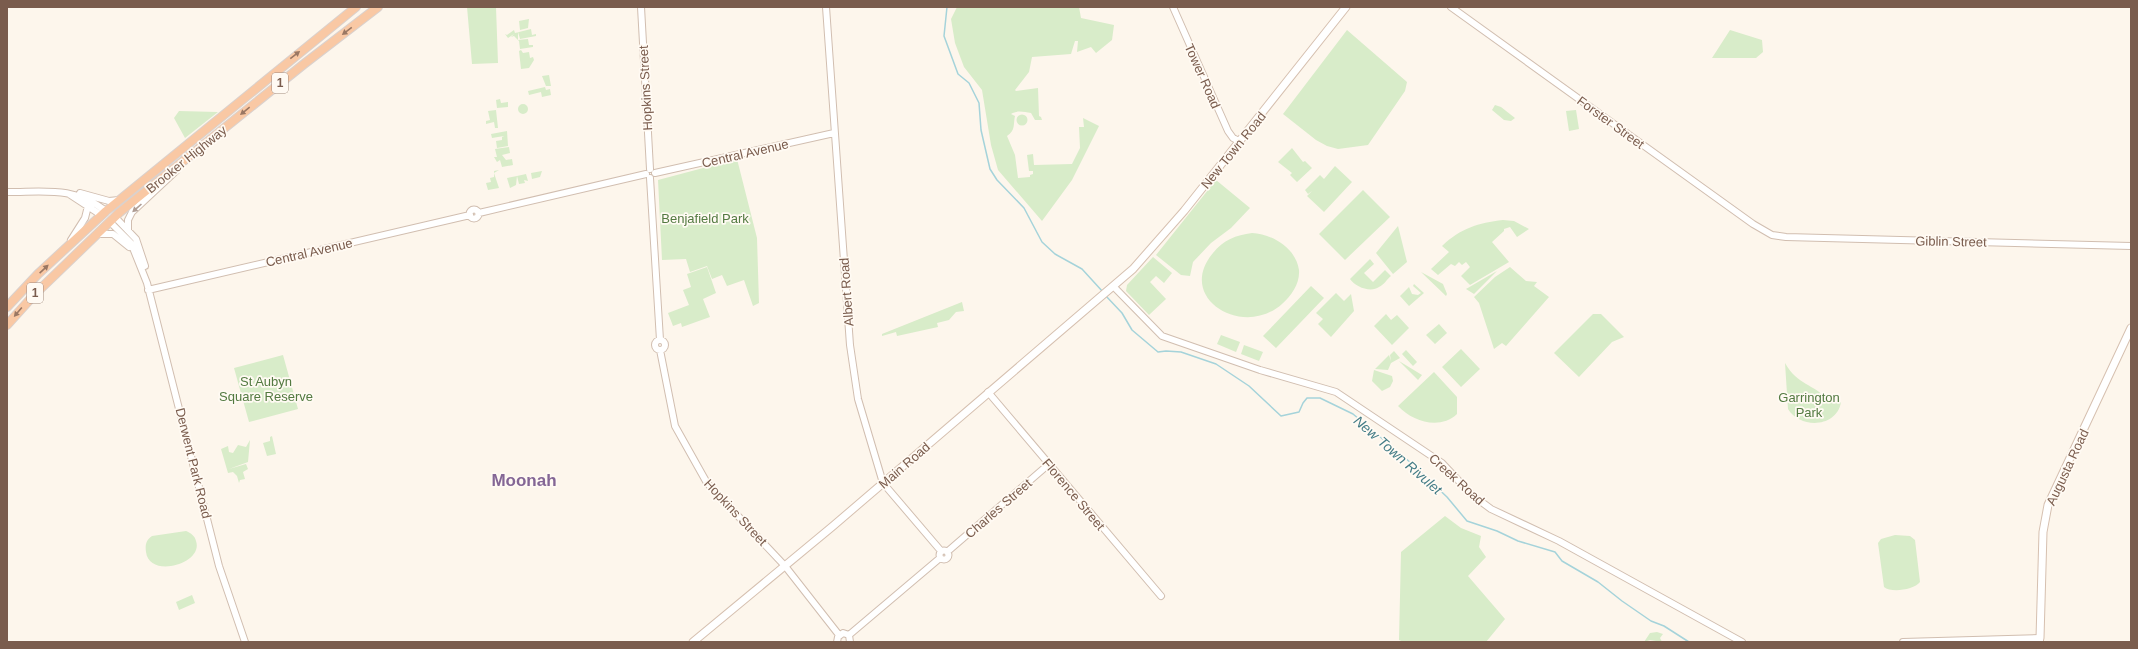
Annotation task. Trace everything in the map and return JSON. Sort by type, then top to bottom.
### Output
[{"type":"highway","name":"Brooker Highway","points":[[7,307],[66,248],[120,199],[356,7]]},
{"type":"highway","name":"Brooker Highway","points":[[7,324],[34,295],[112,220],[304,64],[378,7]]},
{"type":"highway","name":"Derwent Park Road","points":[[104,213],[112,220]]},
{"type":"main road","name":"New Town Road","points":[[1111,289],[1149,252],[1346,7]]},
{"type":"main road","name":"Main Road","points":[[693,642],[785,566],[1111,289]]},
{"type":"main road","name":"Augusta Road","points":[[2040,640],[2043,532],[2046,509],[2131,328]]},
{"type":"street","name":"Hopkins Street","points":[[641,7],[660,340],[663,341],[665,345],[660,350],[674,424],[707,482],[785,566],[839,635]]},
{"type":"street","name":"Albert Road","points":[[826,7],[834,133],[853,374],[870,445],[883,483],[943,554]]},
{"type":"street","name":"Tower Road","points":[[1173,7],[1228,131],[1233,138],[1239,141]]},
{"type":"street","name":"Forster Street","points":[[1451,7],[1753,224],[1772,235]]},
{"type":"street","name":"Central Avenue","points":[[148,290],[470,215],[475,218],[479,213],[834,133]]},
{"type":"street","points":[[128,230],[128,220],[132,212],[158,190],[185,161]]},
{"type":"street","name":"Derwent Park Road","points":[[7,192],[70,193],[87,199],[104,213]]},
{"type":"street","points":[[70,193],[89,194],[109,201],[120,199]]},
{"type":"street","name":"Derwent Park Road","points":[[70,193],[88,206],[104,213]]},
{"type":"street","points":[[66,248],[85,218],[88,206]]},
{"type":"street","name":"Derwent Park Road","points":[[112,220],[128,230],[139,246],[147,274],[148,290],[219,566],[245,642]]},
{"type":"street","name":"Derwent Park Road","points":[[112,220],[131,243],[138,257],[147,283]]},
{"type":"street","points":[[97,234],[107,233],[117,236],[133,250],[138,257]]},
{"type":"street","name":"Giblin Street","points":[[1772,235],[1792,238],[2131,246]]},
{"type":"street","name":"Creek Road","points":[[1111,289],[1162,336],[1260,370],[1336,392],[1442,463],[1472,495],[1492,509],[1559,541],[1742,642]]},
{"type":"street","name":"Florence Street","points":[[988,392],[1161,596]]},
{"type":"street","name":"Charles Street","points":[[850,639],[943,554],[1049,464]]},
{"type":"street","points":[[837,642],[839,635],[845,633],[850,639]]},
{"type":"street","points":[[1903,642],[2040,640]]},
{"type":"green space","points":[[467,7],[496,7],[498,63],[472,64]]},
{"type":"green space","points":[[957,7],[1079,7],[1081,18],[1114,25],[1112,40],[1096,53],[1091,47],[1077,52],[1078,41],[1075,41],[1071,54],[1032,57],[1029,72],[1015,90],[1038,88],[1039,116],[1042,120],[1035,120],[1031,113],[1018,112],[1011,114],[1015,116],[1014,127],[1007,136],[1015,155],[1018,178],[1030,177],[1030,175],[1033,174],[1033,171],[1029,171],[1027,155],[1033,154],[1034,165],[1072,164],[1080,148],[1079,127],[1084,127],[1083,118],[1099,126],[1072,180],[1042,221],[998,170],[991,145],[982,90],[964,67],[955,43],[951,19]]},
{"type":"green space","points":[[529,19],[528,28],[520,30],[519,21]]},
{"type":"green space","points":[[531,29],[532,35],[536,34],[536,36],[520,39],[518,32]]},
{"type":"green space","points":[[514,30],[515,33],[518,32],[518,40],[514,36],[511,37],[514,34],[508,38],[505,34],[507,35]]},
{"type":"green space","points":[[1347,30],[1407,82],[1405,91],[1368,145],[1338,149],[1327,146],[1316,140],[1283,114]]},
{"type":"green space","points":[[1730,30],[1762,40],[1763,52],[1756,58],[1712,58]]},
{"type":"green space","points":[[528,39],[529,45],[533,45],[533,47],[520,49],[518,40]]},
{"type":"green space","points":[[521,50],[523,53],[529,52],[530,58],[533,57],[534,60],[529,68],[521,69],[519,51]]},
{"type":"green space","points":[[549,75],[551,86],[546,86],[542,76]]},
{"type":"green space","points":[[545,87],[546,90],[550,89],[551,95],[542,97],[541,92],[529,95],[528,91]]},
{"type":"green space","points":[[500,99],[501,103],[508,102],[508,107],[497,108],[496,100]]},
{"type":"green space","points":[[521,104],[525,104],[527,105],[527,113],[521,114],[518,111],[518,107]]},
{"type":"green space","points":[[1495,105],[1501,107],[1515,118],[1511,121],[1504,120],[1492,110]]},
{"type":"green space","points":[[496,110],[498,128],[495,128],[494,122],[486,124],[486,121],[490,120],[488,111]]},
{"type":"green space","points":[[1576,110],[1579,129],[1569,131],[1566,111]]},
{"type":"green space","points":[[179,111],[218,112],[185,138],[174,118]]},
{"type":"green space","points":[[1022,114],[1026,116],[1028,120],[1026,124],[1022,126],[1018,124],[1016,120],[1018,116]]},
{"type":"green space","points":[[507,131],[508,146],[497,148],[496,141],[502,140],[502,137],[504,136],[492,138],[491,134]]},
{"type":"green space","points":[[509,147],[510,153],[502,155],[506,160],[512,159],[513,165],[502,167],[500,160],[497,162],[494,157],[497,157],[495,149]]},
{"type":"green space","points":[[1292,148],[1303,162],[1305,161],[1312,168],[1297,182],[1290,175],[1292,173],[1278,162]]},
{"type":"green space","name":"Benjafield Park","points":[[737,159],[757,238],[759,303],[753,306],[744,280],[727,286],[722,275],[712,279],[707,266],[690,272],[686,259],[662,260],[658,180]]},
{"type":"green space","points":[[1335,166],[1352,182],[1324,212],[1307,196],[1312,191],[1308,194],[1305,190],[1320,175],[1324,179]]},
{"type":"green space","points":[[542,171],[540,177],[532,179],[531,173]]},
{"type":"green space","points":[[494,173],[499,188],[488,190],[486,183],[491,182],[490,178],[494,177]]},
{"type":"green space","points":[[526,174],[528,181],[524,180],[525,183],[519,184],[517,176]]},
{"type":"green space","points":[[517,176],[516,185],[510,188],[507,178]]},
{"type":"green space","points":[[1216,180],[1250,208],[1231,228],[1211,243],[1193,262],[1190,276],[1181,275],[1156,255]]},
{"type":"green space","points":[[1363,190],[1390,217],[1345,260],[1319,234]]},
{"type":"green space","points":[[1503,220],[1514,221],[1529,229],[1517,237],[1510,227],[1504,229],[1504,231],[1492,242],[1509,262],[1470,285],[1461,276],[1470,267],[1466,262],[1462,265],[1459,262],[1455,266],[1451,264],[1438,275],[1431,269],[1449,252],[1442,246],[1456,235],[1470,227]]},
{"type":"green space","points":[[1398,226],[1407,262],[1393,274],[1376,253]]},
{"type":"green space","points":[[1252,233],[1275,239],[1288,249],[1297,262],[1299,270],[1298,280],[1292,293],[1286,300],[1266,314],[1249,317],[1233,315],[1219,308],[1208,298],[1202,285],[1203,270],[1213,253],[1226,241],[1241,235]]},
{"type":"green space","points":[[1153,257],[1172,273],[1164,283],[1156,276],[1150,282],[1166,299],[1149,315],[1126,291],[1127,285]]},
{"type":"green space","points":[[1370,259],[1374,264],[1364,273],[1373,282],[1385,270],[1391,276],[1376,289],[1359,287],[1350,279]]},
{"type":"green space","points":[[707,267],[716,293],[703,299],[710,317],[682,327],[681,323],[673,326],[668,313],[689,305],[683,290],[691,287],[687,274]]},
{"type":"green space","points":[[1510,267],[1526,281],[1537,282],[1534,286],[1549,297],[1506,346],[1502,343],[1494,349],[1479,303],[1474,297],[1495,277]]},
{"type":"green space","points":[[1497,271],[1474,294],[1466,289]]},
{"type":"green space","points":[[1421,272],[1443,284],[1447,294],[1446,296]]},
{"type":"green space","points":[[1414,284],[1424,293],[1409,306],[1400,296],[1409,287],[1412,294],[1418,295],[1421,293],[1413,286]]},
{"type":"green space","points":[[1311,286],[1324,298],[1276,348],[1263,336]]},
{"type":"green space","points":[[1336,293],[1344,301],[1351,294],[1354,311],[1331,337],[1318,324],[1323,319],[1316,313]]},
{"type":"green space","points":[[962,302],[964,311],[956,312],[949,320],[937,323],[938,327],[897,336],[896,332],[882,336],[882,334]]},
{"type":"green space","points":[[1386,314],[1391,320],[1397,315],[1409,328],[1392,345],[1374,326]]},
{"type":"green space","points":[[1593,314],[1601,314],[1624,337],[1612,342],[1579,377],[1554,353]]},
{"type":"green space","points":[[1439,324],[1447,333],[1435,344],[1426,335]]},
{"type":"green space","points":[[1221,335],[1240,342],[1236,352],[1217,344]]},
{"type":"green space","points":[[1244,345],[1263,352],[1259,361],[1241,354]]},
{"type":"green space","points":[[1461,349],[1480,369],[1461,387],[1442,367]]},
{"type":"green space","points":[[1406,350],[1417,362],[1413,366],[1402,354]]},
{"type":"green space","points":[[1394,351],[1400,358],[1391,363],[1388,370],[1375,369],[1389,355],[1391,361],[1390,355]]},
{"type":"green space","name":"St Aubyn Square Reserve","points":[[283,355],[298,409],[249,422],[234,368]]},
{"type":"green space","points":[[1399,361],[1422,375],[1418,380]]},
{"type":"green space","name":"Garrington Park","points":[[1785,363],[1795,376],[1817,390],[1828,400],[1841,402],[1838,411],[1833,417],[1818,423],[1801,420],[1794,416],[1788,409]]},
{"type":"green space","points":[[1374,370],[1392,376],[1393,381],[1390,387],[1382,391],[1372,381]]},
{"type":"green space","points":[[1434,372],[1457,397],[1457,414],[1443,422],[1435,423],[1419,420],[1404,412],[1398,406]]},
{"type":"green space","points":[[272,436],[276,454],[267,456],[263,443],[270,441],[270,437]]},
{"type":"green space","points":[[250,440],[248,462],[229,469],[246,464],[248,469],[243,472],[245,479],[240,480],[239,483],[237,476],[233,472],[228,473],[221,449],[228,446],[229,452],[233,453],[238,445],[246,447]]},
{"type":"green space","points":[[1445,516],[1461,528],[1481,536],[1479,547],[1486,557],[1468,576],[1505,619],[1486,642],[1404,642],[1399,640],[1401,552]]},
{"type":"green space","points":[[186,531],[195,538],[196,541],[196,549],[192,556],[184,562],[165,566],[156,565],[149,560],[146,552],[146,543],[152,536]]},
{"type":"green space","points":[[1895,535],[1910,536],[1915,540],[1920,582],[1908,589],[1892,590],[1884,587],[1878,543],[1881,539]]},
{"type":"green space","points":[[192,595],[195,603],[179,610],[176,602]]},
{"type":"green space","points":[[1657,632],[1663,634],[1660,638],[1662,642],[1650,640],[1644,642],[1650,633]]},
{"type":"waterway","name":"New Town Rivulet","points":[[947,7],[944,36],[958,74],[969,83],[979,103],[981,130],[990,169],[997,180],[1024,208],[1042,242],[1055,254],[1082,269],[1103,292]]},
{"type":"waterway","name":"New Town Rivulet","points":[[1105,295],[1122,313],[1132,330],[1158,352],[1181,352],[1216,364],[1249,386],[1281,416],[1299,412],[1307,398],[1320,398],[1353,414],[1411,463],[1447,497],[1467,521],[1497,531],[1518,541],[1555,552],[1562,561],[1598,582],[1651,621],[1664,626],[1689,642]]},
{"type":"district","name":"Moonah","points":[[524,480]]}]
